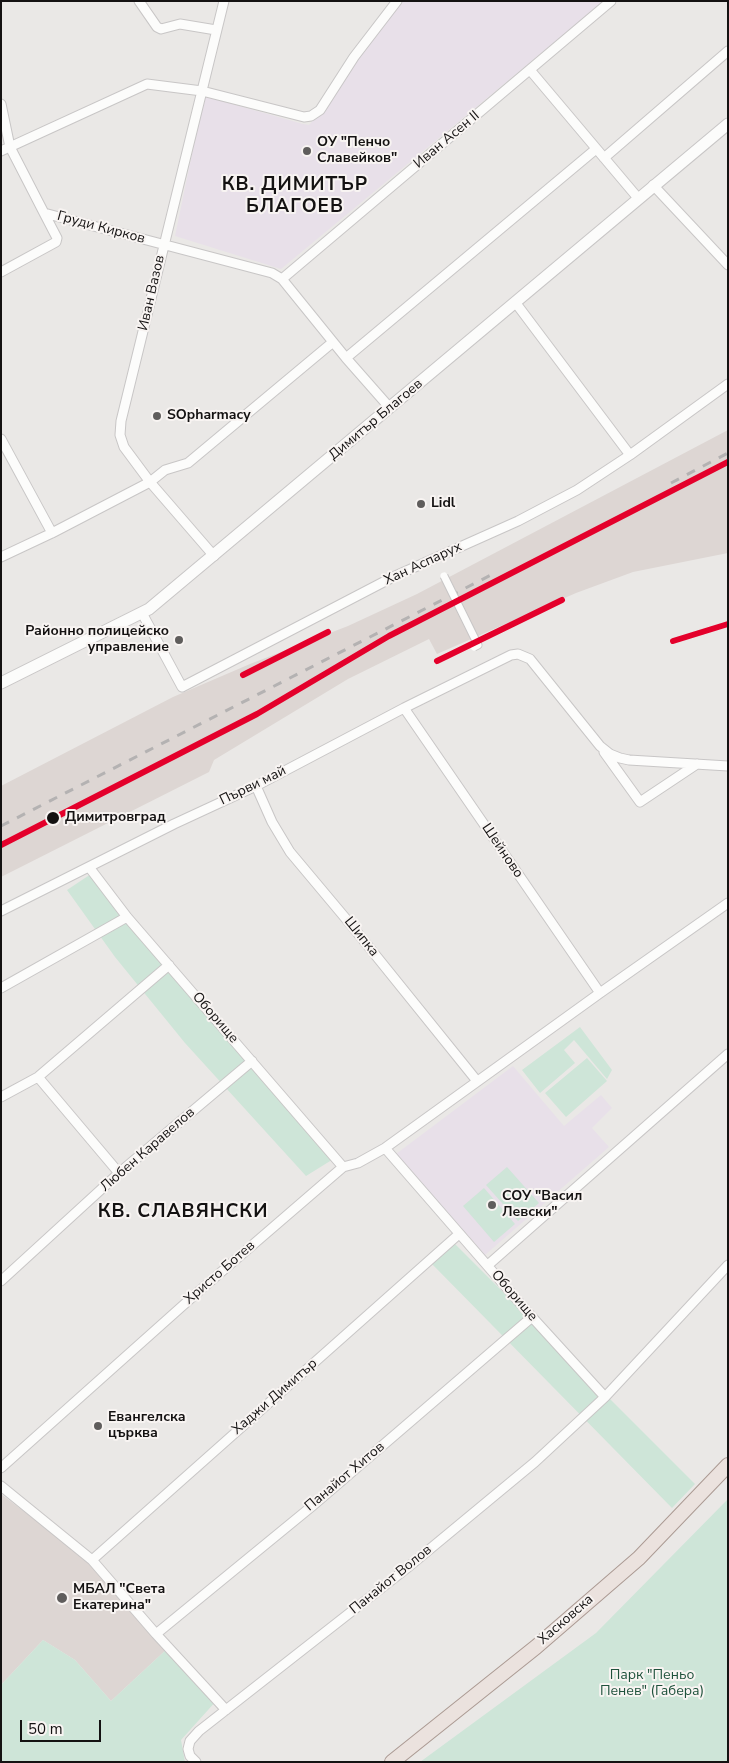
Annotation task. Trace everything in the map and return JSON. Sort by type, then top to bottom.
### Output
[{"type":"main road","name":"Хасковска","points":[[392,1762],[536,1647],[639,1558],[728,1465]]},
{"type":"street","points":[[139,1],[157,27],[161,29],[180,24],[216,30]]},
{"type":"street","name":"Иван Вазов","points":[[214,556],[150,482],[124,447],[120,435],[164,244],[224,1]]},
{"type":"street","points":[[6,149],[147,84],[202,91],[304,117],[311,116],[320,110],[354,57],[397,1]]},
{"type":"street","name":"Иван Асен II","points":[[282,279],[611,1]]},
{"type":"street","points":[[604,158],[728,51]]},
{"type":"street","points":[[530,70],[638,198]]},
{"type":"street","name":"Груди Кирков","points":[[1,104],[6,149],[44,213],[272,273],[282,279],[346,358],[390,408]]},
{"type":"street","name":"Димитър Благоев","points":[[1,683],[150,609],[728,124]]},
{"type":"street","points":[[346,358],[596,149]]},
{"type":"street","points":[[654,185],[728,265]]},
{"type":"street","points":[[1,272],[56,242],[57,238],[44,213]]},
{"type":"street","points":[[515,302],[630,455]]},
{"type":"street","points":[[1,557],[150,482],[165,470],[188,463],[333,342]]},
{"type":"street","name":"Хан Аспарух","points":[[142,613],[182,687],[395,576],[526,516],[577,490],[630,455],[728,384]]},
{"type":"street","points":[[1,439],[52,533]]},
{"type":"street","points":[[444,576],[478,645],[474,647]]},
{"type":"street","name":"Първи май","points":[[1,911],[174,824],[256,786],[503,658],[518,654],[530,660],[600,746]]},
{"type":"street","name":"Шейново","points":[[404,708],[600,993]]},
{"type":"street","points":[[600,746],[640,802],[697,764]]},
{"type":"street","points":[[600,746],[620,758],[728,766]]},
{"type":"street","name":"Шипка","points":[[256,786],[272,822],[290,852],[477,1081]]},
{"type":"street","name":"Оборище","points":[[89,867],[126,917],[344,1167]]},
{"type":"street","name":"Христо Ботев","points":[[1,1468],[198,1292],[344,1167],[358,1164],[386,1148],[728,903]]},
{"type":"street","points":[[1,988],[126,917]]},
{"type":"street","points":[[1,1097],[38,1077],[168,965]]},
{"type":"street","points":[[488,1265],[728,1054]]},
{"type":"street","name":"Любен Каравелов","points":[[1,1281],[119,1173],[252,1060]]},
{"type":"street","points":[[38,1077],[119,1173]]},
{"type":"street","name":"Оборище","points":[[386,1148],[459,1234],[605,1397]]},
{"type":"street","name":"Хаджи Димитър","points":[[92,1560],[459,1234]]},
{"type":"street","name":"Панайот Волов","points":[[196,1762],[190,1756],[188,1748],[190,1741],[199,1732],[459,1525],[535,1462],[605,1397],[728,1265]]},
{"type":"street","name":"Панайот Хитов","points":[[156,1634],[311,1507],[532,1317]]},
{"type":"street","points":[[1,1486],[92,1560],[156,1634],[226,1710]]},
{"type":"shaded area","name":"ОУ \"Пенчо Славейков\"","points":[[402,1],[604,1],[281,269],[175,236],[204,96],[309,125],[323,110],[360,55]]},
{"type":"shaded area","points":[[728,430],[728,553],[633,572],[576,593],[437,654],[429,639],[348,679],[214,760],[209,772],[1,877],[1,786],[173,697],[250,664],[348,626],[417,594]]},
{"type":"shaded area","name":"СОУ \"Васил Левски\"","points":[[513,1066],[564,1126],[601,1095],[612,1108],[592,1128],[609,1147],[485,1255],[396,1154]]},
{"type":"shaded area","name":"МБАЛ \"Света Екатерина\"","points":[[1,1494],[84,1557],[168,1648],[111,1701],[75,1660],[43,1640],[1,1685]]},
{"type":"green space","points":[[94,872],[335,1158],[306,1176],[185,1043],[115,957],[67,890]]},
{"type":"green space","points":[[580,1027],[612,1070],[607,1079],[574,1040],[564,1050],[575,1063],[540,1093],[522,1070]]},
{"type":"green space","points":[[587,1058],[607,1081],[566,1117],[545,1093]]},
{"type":"green space","points":[[507,1167],[539,1203],[518,1221],[486,1185]]},
{"type":"green space","points":[[484,1188],[515,1224],[494,1242],[463,1206]]},
{"type":"green space","points":[[455,1244],[695,1484],[672,1508],[432,1264]]},
{"type":"green space","name":"Парк \"Пеньо Пенев\" (Габера)","points":[[728,1499],[728,1762],[420,1762],[596,1633]]},
{"type":"green space","points":[[43,1640],[75,1660],[111,1701],[168,1648],[217,1700],[181,1740],[185,1762],[1,1762],[1,1685]]},
{"type":"railway","points":[[671,483],[728,453]]},
{"type":"railway","points":[[1,845],[257,714],[389,636],[728,462]]},
{"type":"railway","points":[[1,826],[491,575]]},
{"type":"railway","points":[[437,661],[562,600]]},
{"type":"railway","points":[[673,641],[728,624]]},
{"type":"railway","points":[[243,675],[328,632]]},
{"type":"transit line","points":[[1,845],[257,714],[389,636],[728,462]]},
{"type":"transit line","points":[[437,661],[562,600]]},
{"type":"transit line","points":[[673,641],[728,624]]},
{"type":"transit line","points":[[243,675],[328,632]]},
{"type":"place","name":"ОУ \"Пенчо Славейков\"","points":[[307,151]]},
{"type":"place","name":"SOpharmacy","points":[[157,416]]},
{"type":"place","name":"Lidl","points":[[421,504]]},
{"type":"place","name":"Районно полицейско управление","points":[[179,640]]},
{"type":"place","name":"Димитровград","points":[[53,818]]},
{"type":"place","name":"СОУ \"Васил Левски\"","points":[[492,1205]]},
{"type":"place","name":"Евангелска църква","points":[[98,1426]]},
{"type":"place","name":"МБАЛ \"Света Екатерина\"","points":[[62,1598]]},
{"type":"district","name":"КВ. ДИМИТЪР БЛАГОЕВ","points":[[295,196]]},
{"type":"district","name":"КВ. СЛАВЯНСКИ","points":[[183,1212]]}]
